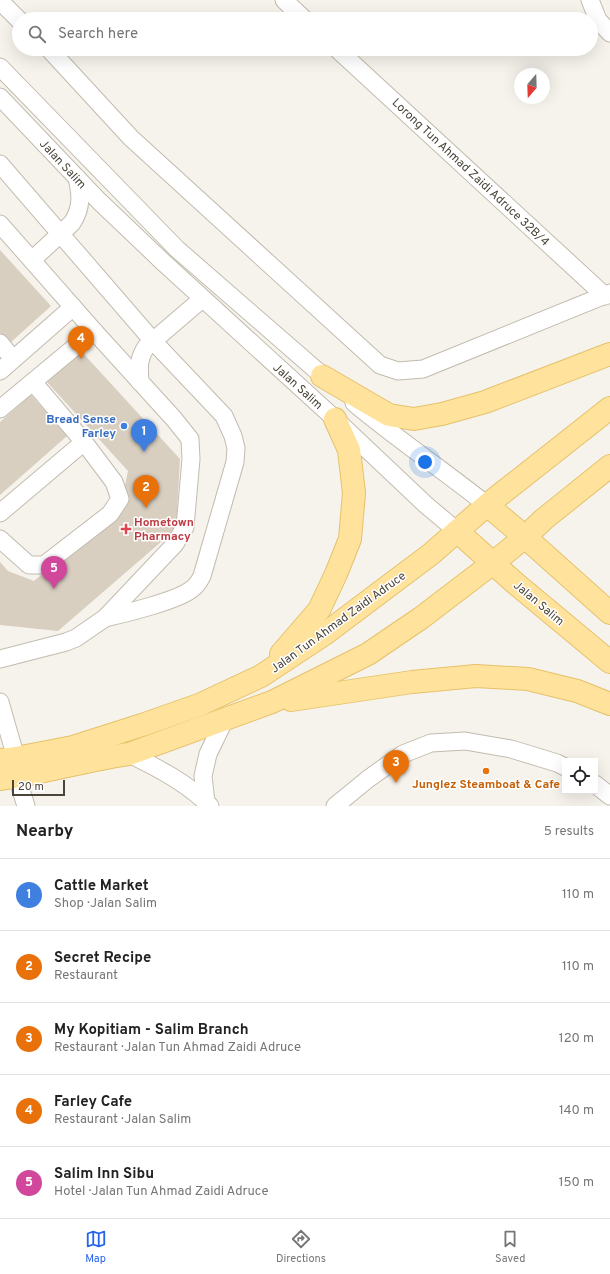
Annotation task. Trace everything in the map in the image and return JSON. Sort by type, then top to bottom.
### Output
[{"type":"main road","points":[[322,376],[389,415],[414,419],[442,414],[484,402],[610,354]]},
{"type":"main road","name":"Jalan Tun Ahmad Zaidi Adruce","points":[[8,768],[199,705],[261,676],[326,633],[431,554],[487,505],[610,408]]},
{"type":"main road","points":[[261,676],[319,610],[350,539],[354,493],[349,450],[335,420]]},
{"type":"main road","points":[[8,768],[129,754],[224,721],[272,702],[368,654],[421,618],[493,563],[525,537],[544,519],[610,466]]},
{"type":"main road","name":"Jalan Salim","points":[[487,505],[610,613]]},
{"type":"main road","name":"Jalan Salim","points":[[457,531],[610,662]]},
{"type":"main road","points":[[272,702],[412,682],[476,676],[528,679],[577,691],[610,704]]},
{"type":"street","points":[[284,0],[297,12]]},
{"type":"street","points":[[590,0],[595,12]]},
{"type":"street","points":[[0,1],[12,13]]},
{"type":"street","points":[[598,20],[610,32]]},
{"type":"street","points":[[55,56],[131,138],[380,365],[398,371],[423,369],[607,294]]},
{"type":"street","name":"Lorong Tun Ahmad Zaidi Adruce 32B/4","points":[[345,56],[607,294]]},
{"type":"street","name":"Jalan Salim","points":[[0,67],[177,249],[322,376],[384,428],[461,484],[487,505]]},
{"type":"street","name":"Jalan Salim","points":[[0,97],[98,201],[202,299],[420,499],[457,531]]},
{"type":"street","points":[[0,164],[153,341],[224,416],[233,436],[236,448],[235,462],[202,576],[194,588],[183,595],[105,618]]},
{"type":"street","points":[[32,260],[72,223],[79,209],[80,194],[77,178]]},
{"type":"street","points":[[0,224],[190,439],[191,459],[185,527],[175,544],[105,618],[76,638],[66,642],[0,659]]},
{"type":"street","points":[[140,382],[139,362],[141,354],[146,347],[202,299]]},
{"type":"street","points":[[0,370],[73,307]]},
{"type":"street","points":[[0,410],[94,331]]},
{"type":"street","points":[[0,343],[13,359]]},
{"type":"street","points":[[0,539],[29,566],[44,565],[110,514],[120,499],[114,482],[84,442],[33,382]]},
{"type":"street","points":[[0,513],[84,442]]},
{"type":"street","points":[[0,702],[8,768],[26,806]]},
{"type":"street","points":[[205,805],[203,776],[208,754],[224,721]]},
{"type":"street","points":[[335,806],[368,779],[403,754],[431,743],[465,741],[511,748],[562,766]]},
{"type":"street","points":[[129,754],[164,771],[181,782],[205,805]]},
{"type":"street","points":[[598,786],[610,796]]},
{"type":"building","points":[[0,250],[51,306],[10,343],[0,333]]},
{"type":"building","points":[[81,351],[180,459],[176,529],[58,631],[0,625],[0,562],[8,571],[34,581],[120,510],[128,471],[47,382]]},
{"type":"building","points":[[31,395],[67,436],[0,495],[0,422]]},
{"type":"place","name":"Farley Cafe","points":[[81,359]]},
{"type":"place","name":"Bread Sense Farley","points":[[124,426]]},
{"type":"place","name":"Cattle Market","points":[[144,452]]},
{"type":"place","name":"Secret Recipe","points":[[146,508]]},
{"type":"place","name":"Hometown Pharmacy","points":[[126,529]]},
{"type":"place","name":"Salim Inn Sibu","points":[[54,589]]},
{"type":"place","name":"Junglez Steamboat & Cafe","points":[[486,771]]},
{"type":"place","name":"My Kopitiam - Salim Branch","points":[[396,783]]}]
